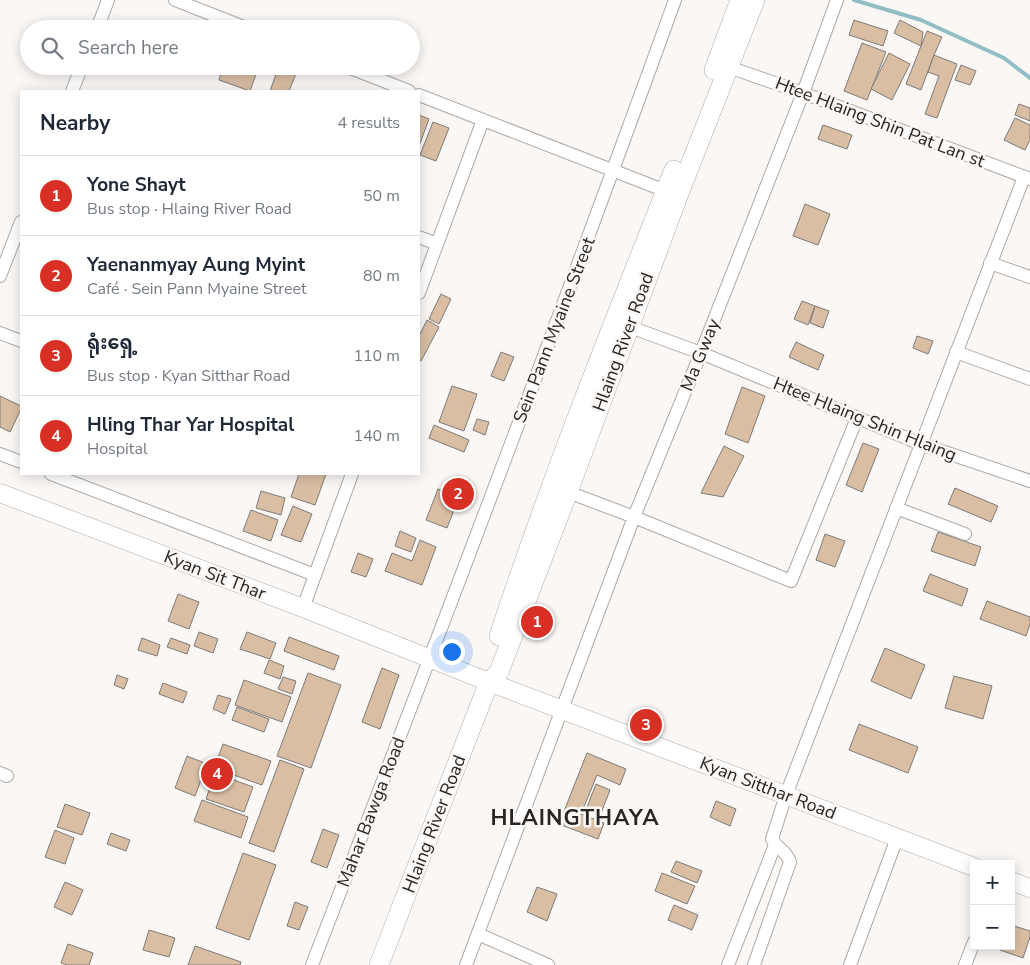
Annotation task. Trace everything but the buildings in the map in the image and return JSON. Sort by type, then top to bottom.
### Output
[{"type":"main road","name":"Hlaing River Road","points":[[723,64],[740,0]]},
{"type":"main road","name":"Hlaing River Road","points":[[379,965],[489,682],[499,672],[560,489],[621,324],[723,64],[755,0]]},
{"type":"main road","name":"Kyan Sit Thar","points":[[0,493],[303,608],[489,682]]},
{"type":"main road","name":"Kyan Sitthar Road","points":[[489,682],[970,865]]},
{"type":"main road","points":[[1015,882],[1030,888]]},
{"type":"street","points":[[100,20],[108,0]]},
{"type":"street","points":[[175,0],[226,20]]},
{"type":"street","name":"Sein Pann Myaine Street","points":[[430,659],[675,0]]},
{"type":"street","name":"Ma Gway","points":[[466,965],[634,517],[701,353],[803,93],[837,0]]},
{"type":"street","name":"Htee Hlaing Shin Pat Lan st","points":[[723,64],[1027,178]]},
{"type":"street","points":[[72,90],[78,75]]},
{"type":"street","points":[[368,75],[406,90]]},
{"type":"street","points":[[420,95],[672,194]]},
{"type":"street","points":[[420,290],[483,120]]},
{"type":"street","points":[[754,965],[790,862],[785,852],[775,845],[772,839],[786,795],[990,263],[1027,178]]},
{"type":"street","points":[[0,276],[20,225]]},
{"type":"street","points":[[420,237],[437,244]]},
{"type":"street","points":[[990,263],[1030,277]]},
{"type":"street","name":"Htee Hlaing Shin Hlaing","points":[[621,324],[701,353],[921,444],[1030,481]]},
{"type":"street","points":[[0,333],[20,341]]},
{"type":"street","points":[[956,352],[1030,379]]},
{"type":"street","points":[[560,489],[791,581],[857,418]]},
{"type":"street","points":[[0,454],[20,462]]},
{"type":"street","points":[[54,475],[315,575]]},
{"type":"street","points":[[303,608],[352,475]]},
{"type":"street","points":[[896,508],[965,534]]},
{"type":"street","name":"Mahar Bawga Road","points":[[312,965],[430,659]]},
{"type":"street","points":[[850,965],[898,838]]},
{"type":"street","points":[[728,965],[775,845]]},
{"type":"street","points":[[478,934],[548,965]]},
{"type":"street","points":[[965,965],[971,950]]},
{"type":"waterway","points":[[854,0],[921,20],[1004,58],[1030,78]]},
{"type":"place","name":"Yaenanmyay Aung Myint","points":[[458,494]]},
{"type":"place","name":"Yone Shayt","points":[[537,622]]},
{"type":"place","name":"ရုံးရှေ့","points":[[646,725]]},
{"type":"place","name":"Hling Thar Yar Hospital","points":[[217,774]]},
{"type":"district","name":"HLAINGTHAYA","points":[[575,818]]}]
